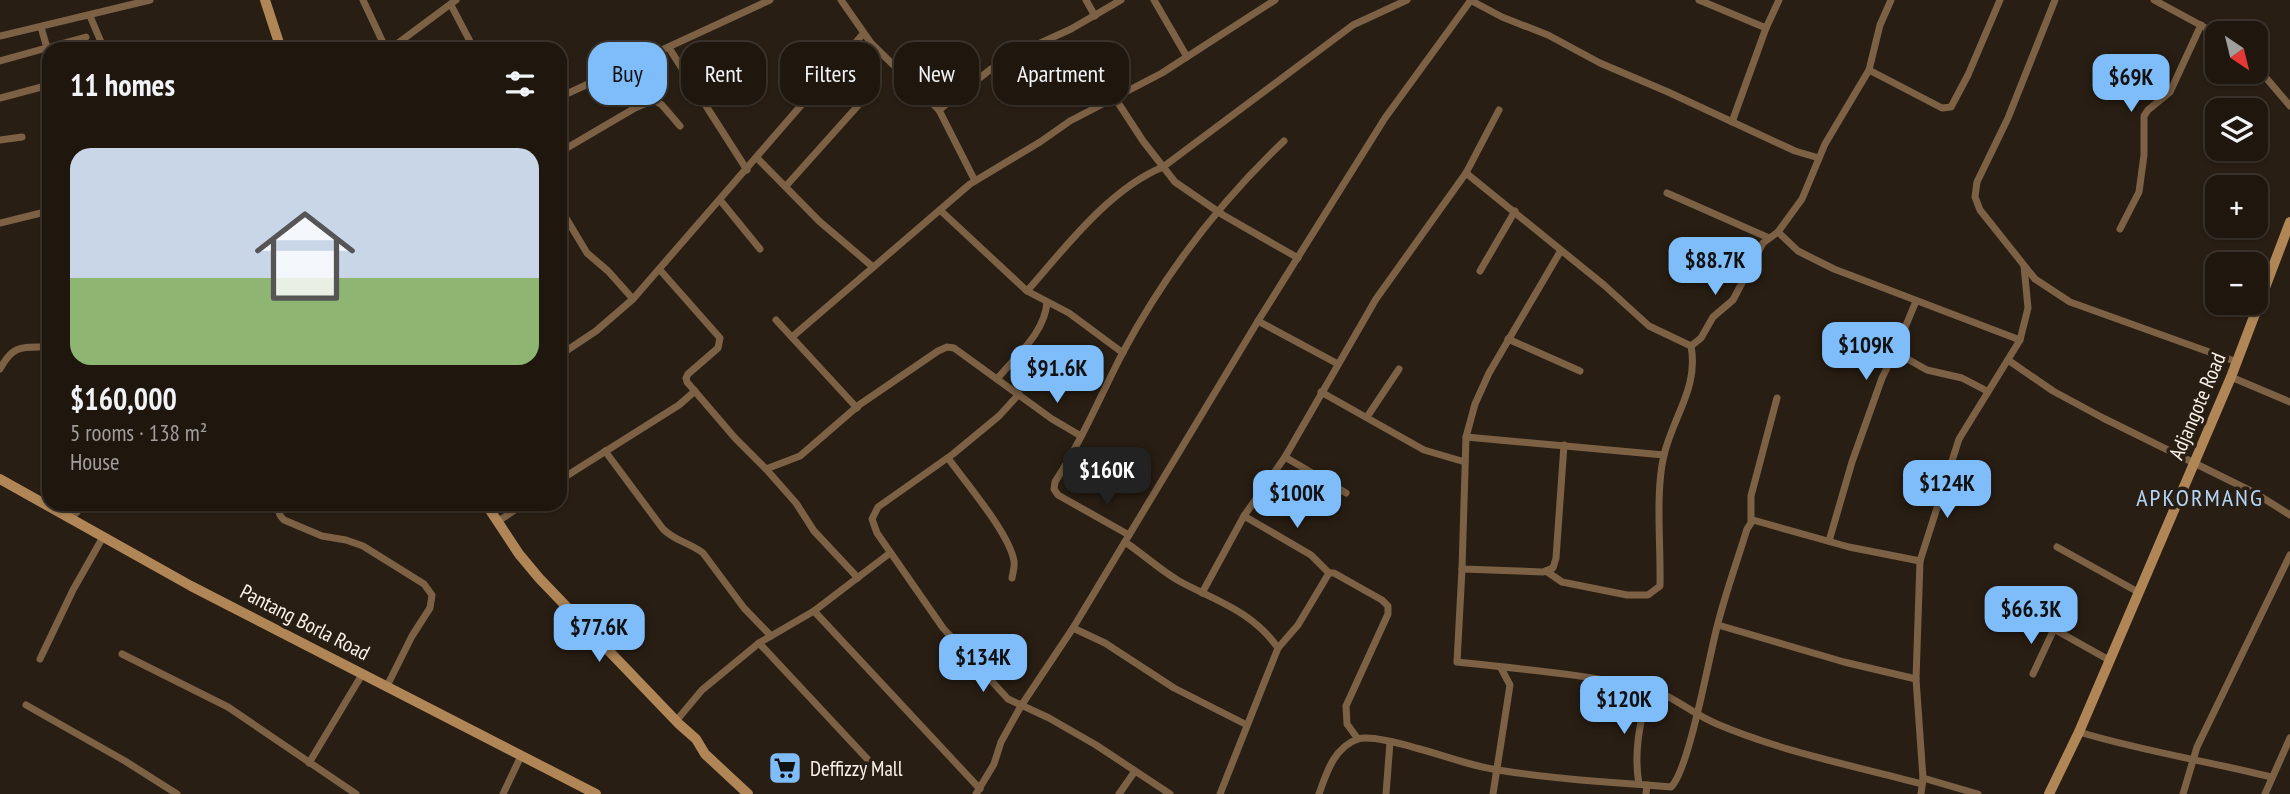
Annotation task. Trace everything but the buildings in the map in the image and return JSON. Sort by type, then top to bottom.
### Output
[{"type":"street","points":[[0,36],[150,0]]},
{"type":"street","points":[[265,0],[279,42]]},
{"type":"street","points":[[363,0],[384,42]]},
{"type":"street","points":[[567,94],[770,0]]},
{"type":"street","points":[[841,0],[863,34],[884,58],[939,110],[975,181]]},
{"type":"street","points":[[1086,0],[1095,16]]},
{"type":"street","points":[[939,110],[1000,64],[1121,0]]},
{"type":"street","points":[[1154,0],[1187,57]]},
{"type":"street","points":[[1129,90],[1187,57],[1275,0]]},
{"type":"street","points":[[1027,291],[1114,198],[1146,174],[1163,167],[1353,25],[1406,0]]},
{"type":"street","points":[[814,611],[978,792],[1020,706],[1073,628],[1258,321],[1385,118],[1471,0],[1502,18],[1548,35],[1600,63],[1795,151],[1819,158]]},
{"type":"street","points":[[1699,0],[1766,28]]},
{"type":"street","points":[[1732,122],[1779,0]]},
{"type":"street","points":[[1691,346],[1701,338],[1713,317],[1733,300],[1757,252],[1778,232],[1802,199],[1819,158],[1869,70],[1880,25],[1891,0]]},
{"type":"street","points":[[1869,70],[1942,108],[1951,107],[1965,82],[2000,0]]},
{"type":"street","points":[[2055,0],[2027,73],[1991,155],[1982,168],[1975,190],[1980,210],[2035,279],[2070,302],[2237,362]]},
{"type":"street","points":[[2154,0],[2205,27]]},
{"type":"street","points":[[398,42],[454,3],[471,42]]},
{"type":"street","points":[[90,16],[101,42]]},
{"type":"street","points":[[2120,229],[2139,192],[2144,155],[2144,116],[2170,92],[2201,25]]},
{"type":"street","points":[[41,27],[46,42]]},
{"type":"street","points":[[567,350],[596,331],[633,299],[863,34]]},
{"type":"street","points":[[66,42],[86,37]]},
{"type":"street","points":[[0,61],[42,48]]},
{"type":"street","points":[[669,48],[747,170]]},
{"type":"street","points":[[2268,80],[2290,106]]},
{"type":"street","points":[[0,98],[42,87]]},
{"type":"street","points":[[567,148],[635,108],[654,100],[680,125]]},
{"type":"street","points":[[786,186],[859,105]]},
{"type":"street","points":[[792,337],[975,181],[1070,121],[1101,105]]},
{"type":"street","points":[[1120,105],[1175,182],[1219,212],[1298,258]]},
{"type":"street","points":[[1202,593],[1244,516],[1285,457],[1376,299],[1466,173],[1499,110]]},
{"type":"street","points":[[0,140],[22,137]]},
{"type":"street","points":[[1278,648],[1269,635],[1243,613],[1176,579],[1127,539],[1058,495],[1054,489],[1055,482],[1123,353],[1178,261],[1257,167],[1284,141]]},
{"type":"street","points":[[757,158],[819,221],[873,267]]},
{"type":"street","points":[[1466,173],[1515,211],[1560,252],[1604,285],[1650,326],[1691,346]]},
{"type":"street","points":[[1667,193],[1769,238]]},
{"type":"street","points":[[720,200],[760,248]]},
{"type":"street","points":[[940,210],[1027,291],[1069,313],[1123,353]]},
{"type":"street","points":[[1480,271],[1515,211]]},
{"type":"street","points":[[0,223],[42,213]]},
{"type":"street","points":[[567,220],[587,253],[608,271],[633,299]]},
{"type":"street","name":"Adjangote Road","points":[[2049,794],[2079,732],[2231,377],[2290,222]]},
{"type":"street","points":[[1778,232],[1798,251],[1834,269],[2020,340]]},
{"type":"street","points":[[1560,252],[1508,339],[1475,404],[1466,437],[1457,662],[1550,671],[1648,689],[1672,697],[1717,724],[1786,748],[1978,794]]},
{"type":"street","points":[[1921,794],[1916,679],[1920,561],[1959,439],[2020,340],[2028,308],[2024,266]]},
{"type":"street","points":[[660,270],[720,338],[718,348],[686,378],[735,438],[796,503],[814,531],[858,578]]},
{"type":"street","points":[[1829,541],[1852,461],[1882,378],[1916,301]]},
{"type":"street","points":[[997,379],[1040,328],[1046,317],[1047,302]]},
{"type":"street","points":[[776,320],[857,408]]},
{"type":"street","points":[[1258,321],[1338,364]]},
{"type":"street","points":[[1508,339],[1580,372]]},
{"type":"street","points":[[1546,571],[1562,582],[1627,595],[1648,595],[1660,586],[1659,509],[1664,455],[1695,365],[1691,346]]},
{"type":"street","points":[[0,369],[5,359],[20,347],[42,347]]},
{"type":"street","points":[[766,469],[800,456],[857,408],[937,351],[947,347],[954,348],[1052,419],[1081,436]]},
{"type":"street","points":[[1895,352],[1927,370],[1962,378],[1987,391]]},
{"type":"street","points":[[2008,360],[2063,397],[2194,461],[2290,515]]},
{"type":"street","points":[[1367,418],[1399,369]]},
{"type":"street","points":[[2231,377],[2290,402]]},
{"type":"street","points":[[567,475],[679,405],[695,391]]},
{"type":"street","points":[[1321,392],[1432,454],[1465,462]]},
{"type":"street","points":[[1020,394],[999,416],[948,458],[878,508],[872,519],[877,533],[958,646],[1008,699],[1049,718],[1170,794]]},
{"type":"street","points":[[1319,794],[1331,762],[1358,739],[1390,742],[1496,770],[1665,787],[1675,783],[1697,714],[1718,625],[1751,521],[1751,496],[1777,398]]},
{"type":"street","points":[[1466,437],[1664,455]]},
{"type":"street","points":[[1462,569],[1546,571],[1553,568],[1556,558],[1564,444]]},
{"type":"street","points":[[605,450],[663,529],[671,537],[703,553],[744,608],[771,636]]},
{"type":"street","points":[[1285,457],[1346,493]]},
{"type":"street","points":[[948,458],[996,524],[1011,551],[1015,563],[1012,578]]},
{"type":"street","name":"Pantang Borla Road","points":[[0,480],[42,503]]},
{"type":"street","name":"Pantang Borla Road","points":[[56,511],[273,629],[596,794]]},
{"type":"street","points":[[70,519],[78,511]]},
{"type":"street","points":[[278,511],[284,520],[322,536],[363,546],[425,584],[432,595],[430,608],[412,636],[387,686]]},
{"type":"street","points":[[490,511],[539,578],[696,739],[705,754],[748,794]]},
{"type":"street","points":[[497,522],[514,511]]},
{"type":"street","points":[[1244,516],[1311,555],[1329,573],[1382,600],[1388,606],[1388,614],[1346,706],[1347,724],[1358,739]]},
{"type":"street","points":[[1751,521],[1765,522],[1849,547],[1920,561]]},
{"type":"street","points":[[40,659],[73,590],[103,537]]},
{"type":"street","points":[[2057,547],[2138,592]]},
{"type":"street","points":[[676,721],[702,690],[759,643],[814,611],[890,553]]},
{"type":"street","points":[[2183,794],[2193,758],[2290,555]]},
{"type":"street","points":[[1220,794],[1278,648],[1298,625],[1329,573]]},
{"type":"street","points":[[2004,601],[2109,660]]},
{"type":"street","points":[[1718,625],[1844,662],[1916,679]]},
{"type":"street","points":[[1073,628],[1105,643],[1174,688],[1247,725]]},
{"type":"street","points":[[2033,674],[2054,629]]},
{"type":"street","points":[[759,643],[871,763]]},
{"type":"street","points":[[122,654],[228,707],[356,794]]},
{"type":"street","points":[[1493,794],[1510,685],[1501,668]]},
{"type":"street","points":[[309,763],[363,673]]},
{"type":"street","points":[[1646,794],[1636,767],[1638,733],[1648,689]]},
{"type":"street","points":[[26,705],[177,794]]},
{"type":"street","points":[[2079,732],[2127,746],[2193,758],[2271,777]]},
{"type":"street","points":[[2265,794],[2290,738]]},
{"type":"street","points":[[1386,794],[1390,742]]},
{"type":"street","points":[[503,794],[522,756]]},
{"type":"street","points":[[1119,794],[1135,771]]},
{"type":"place","name":"Deffizzy Mall","points":[[785,768]]},
{"type":"district","name":"APKORMANG","points":[[2200,497]]}]
